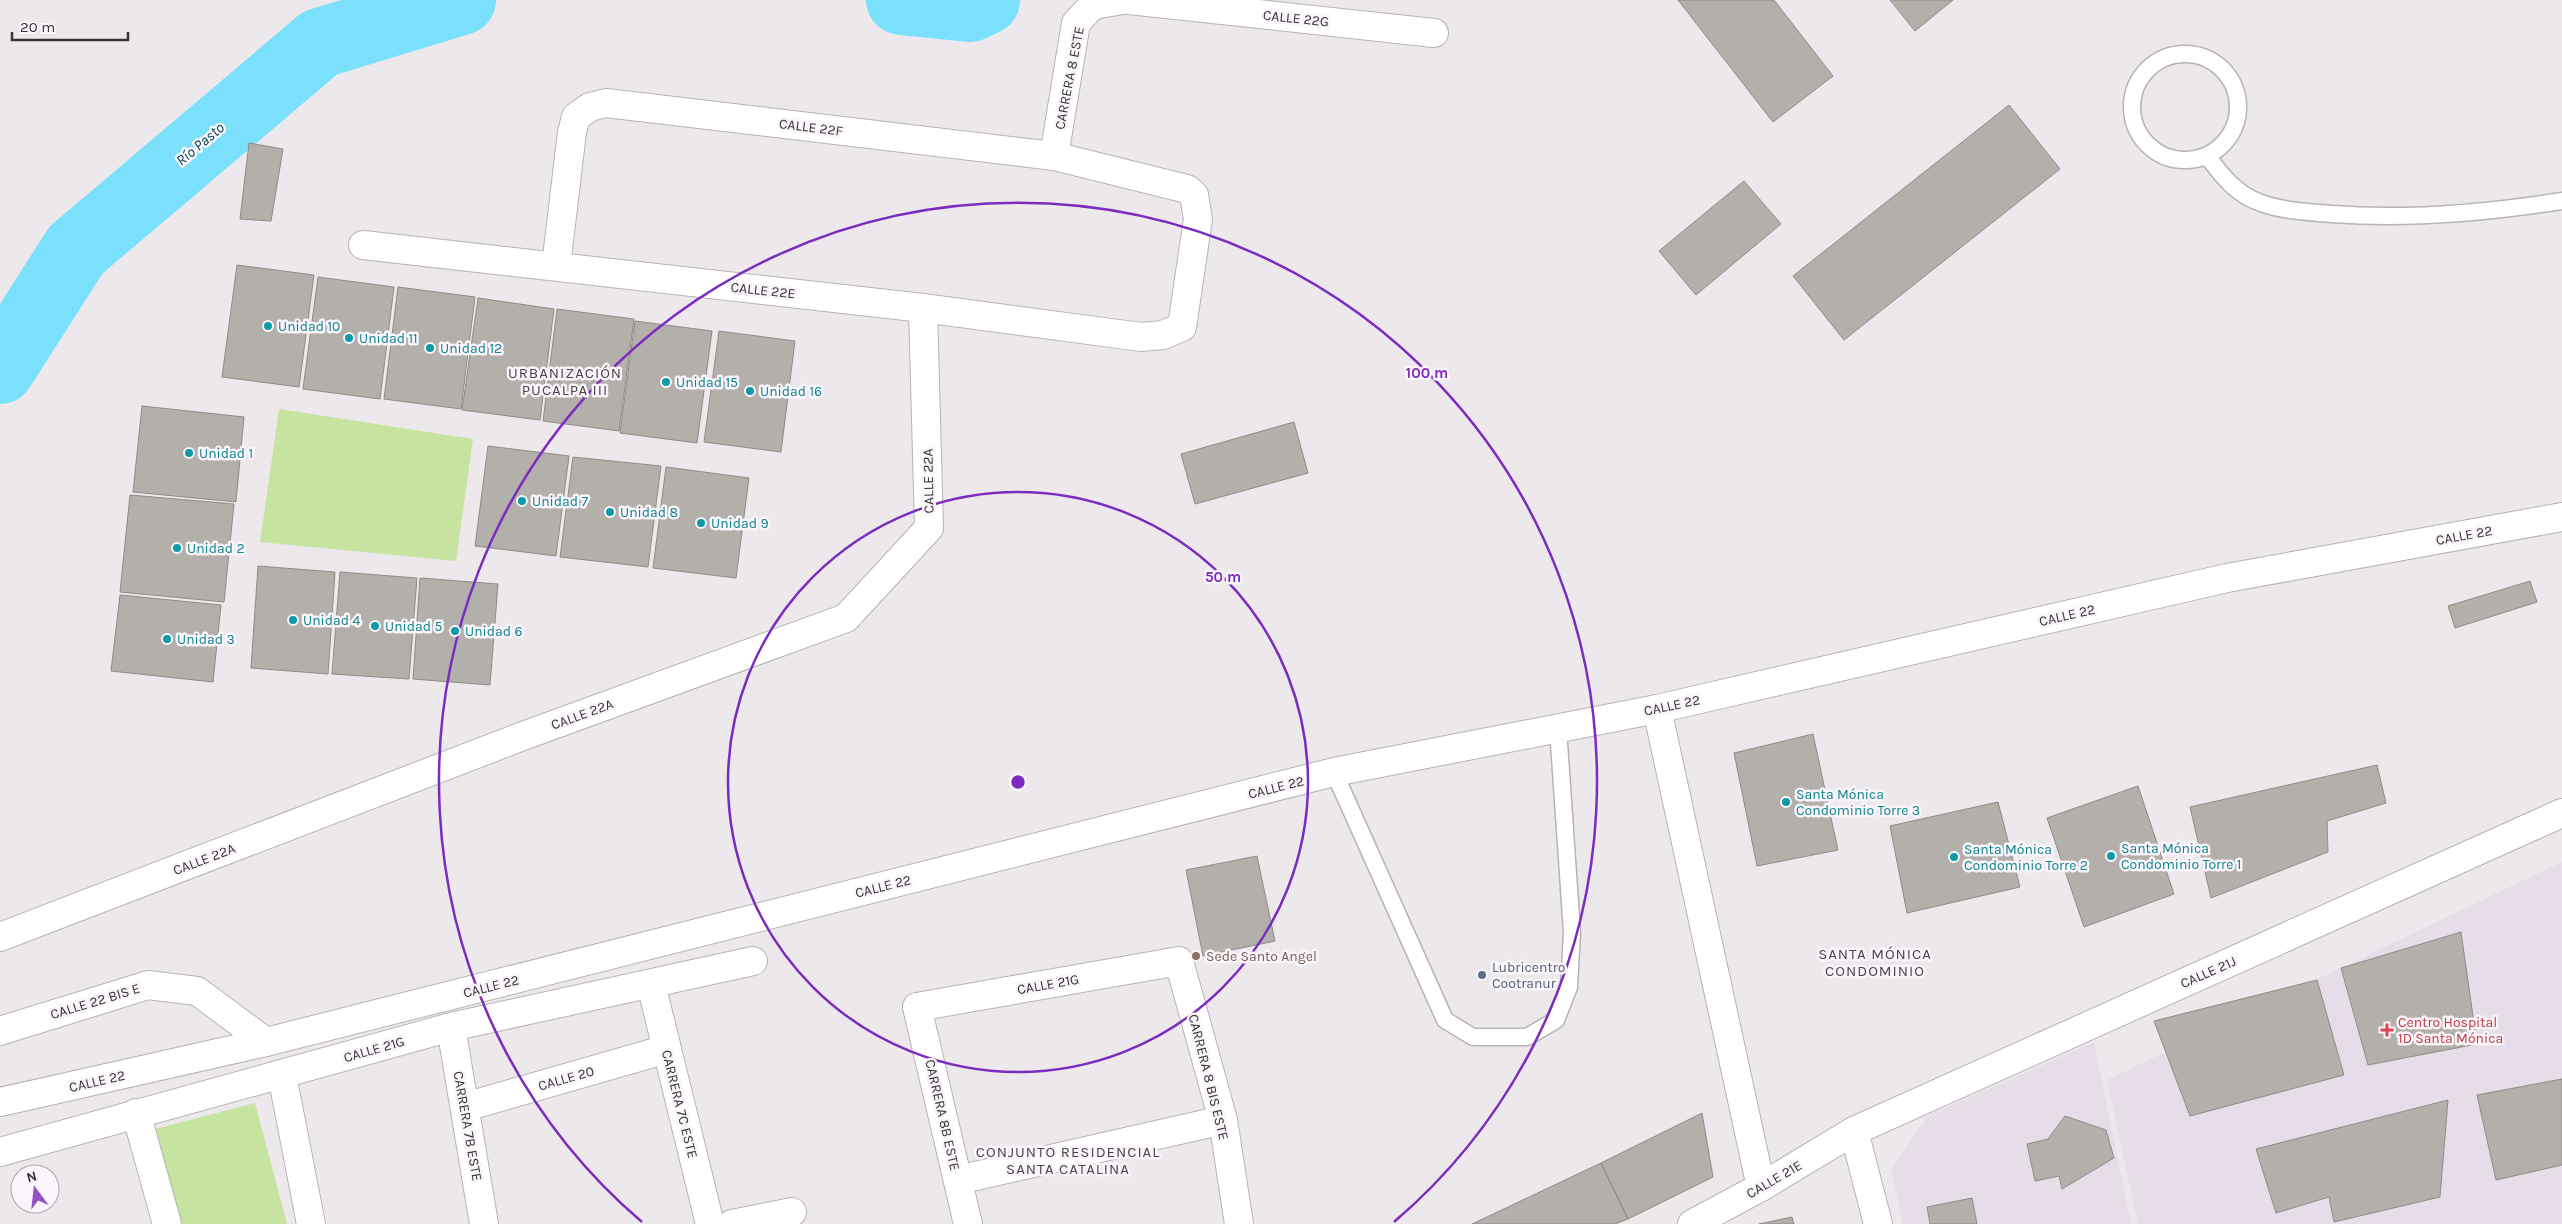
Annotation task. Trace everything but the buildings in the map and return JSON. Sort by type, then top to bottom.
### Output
[{"type":"street","name":"CARRERA 8 ESTE","points":[[1054,156],[1076,23],[1094,5],[1123,0]]},
{"type":"street","name":"CALLE 22G","points":[[1129,0],[1434,33]]},
{"type":"street","name":"CALLE 22F","points":[[556,266],[572,132],[576,117],[590,107],[606,103],[1054,156],[1187,189],[1194,195],[1198,219],[1182,327],[1163,335]]},
{"type":"street","name":"CALLE 22E","points":[[363,245],[924,308],[1141,337],[1163,335]]},
{"type":"street","name":"CALLE 22A","points":[[0,937],[523,736],[846,618],[929,528],[924,308]]},
{"type":"street","name":"CALLE 22","points":[[0,1102],[266,1042],[1334,772],[1657,709],[2227,578],[2562,517]]},
{"type":"street","points":[[1657,709],[1761,1187]]},
{"type":"street","name":"CALLE 21J","points":[[1854,1131],[2562,812]]},
{"type":"street","name":"CALLE 21G","points":[[0,1152],[451,1027],[753,961]]},
{"type":"street","name":"CALLE 21G","points":[[917,1006],[1179,961]]},
{"type":"street","name":"CARRERA 8 BIS ESTE","points":[[1179,961],[1223,1120],[1239,1224]]},
{"type":"street","name":"CARRERA 7C ESTE","points":[[651,984],[710,1224]]},
{"type":"street","name":"CALLE 22 BIS E","points":[[0,1031],[148,985],[197,991],[266,1042]]},
{"type":"street","name":"CARRERA 8B ESTE","points":[[917,1006],[968,1224]]},
{"type":"street","name":"CARRERA 7B ESTE","points":[[451,1027],[484,1224]]},
{"type":"street","name":"CALLE 20","points":[[464,1107],[667,1049]]},
{"type":"street","points":[[282,1075],[311,1224]]},
{"type":"street","points":[[136,1113],[167,1224]]},
{"type":"street","points":[[958,1180],[1223,1120]]},
{"type":"street","points":[[1854,1131],[1878,1224]]},
{"type":"street","name":"CALLE 21E","points":[[1692,1224],[1761,1187],[1854,1131]]},
{"type":"street","points":[[732,1224],[792,1212]]},
{"type":"lane","points":[[2178,53],[2208,58],[2232,78],[2240,107],[2232,136],[2208,157],[2178,161],[2149,148],[2132,122],[2133,92],[2149,66],[2178,53]]},
{"type":"lane","points":[[2208,157],[2229,185],[2260,203],[2298,211],[2377,217],[2490,212],[2562,201]]},
{"type":"lane","points":[[1334,772],[1445,1020],[1473,1037],[1527,1038],[1556,1020],[1570,987],[1572,932],[1558,728]]},
{"type":"shaded area","name":"Centro Hospital 1D Santa Mónica","points":[[2562,862],[2562,1224],[2138,1224],[2107,1080]]},
{"type":"shaded area","points":[[2094,1042],[2131,1224],[1903,1224],[1891,1169],[1928,1116]]},
{"type":"green space","points":[[279,409],[473,439],[456,561],[260,542]]},
{"type":"green space","points":[[255,1103],[287,1224],[179,1224],[155,1129]]},
{"type":"waterway","name":"Río Pasto","points":[[0,369],[76,250],[320,43],[461,0]]},
{"type":"waterway","name":"Río Pasto","points":[[901,0],[970,7],[985,0]]},
{"type":"place","name":"Unidad 10","points":[[268,326]]},
{"type":"place","name":"Unidad 11","points":[[349,338]]},
{"type":"place","name":"Unidad 12","points":[[430,348]]},
{"type":"place","name":"Unidad 15","points":[[666,382]]},
{"type":"place","name":"Unidad 16","points":[[750,391]]},
{"type":"place","name":"Unidad 1","points":[[189,453]]},
{"type":"place","name":"Unidad 7","points":[[522,501]]},
{"type":"place","name":"Unidad 8","points":[[610,512]]},
{"type":"place","name":"Unidad 9","points":[[701,523]]},
{"type":"place","name":"Unidad 2","points":[[177,548]]},
{"type":"place","name":"Unidad 4","points":[[293,620]]},
{"type":"place","name":"Unidad 5","points":[[375,626]]},
{"type":"place","name":"Unidad 6","points":[[455,631]]},
{"type":"place","name":"Unidad 3","points":[[167,639]]},
{"type":"place","name":"Santa Mónica Condominio Torre 3","points":[[1786,802]]},
{"type":"place","name":"Santa Mónica Condominio Torre 1","points":[[2111,856]]},
{"type":"place","name":"Santa Mónica Condominio Torre 2","points":[[1954,857]]},
{"type":"place","name":"Sede Santo Angel","points":[[1196,956]]},
{"type":"place","name":"Lubricentro Cootranur","points":[[1482,975]]},
{"type":"place","name":"Centro Hospital 1D Santa Mónica","points":[[2387,1030]]},
{"type":"district","name":"URBANIZACIÓN PUCALPA III","points":[[565,382]]},
{"type":"district","name":"SANTA MÓNICA CONDOMINIO","points":[[1875,962]]},
{"type":"district","name":"CONJUNTO RESIDENCIAL SANTA CATALINA","points":[[1068,1160]]}]
